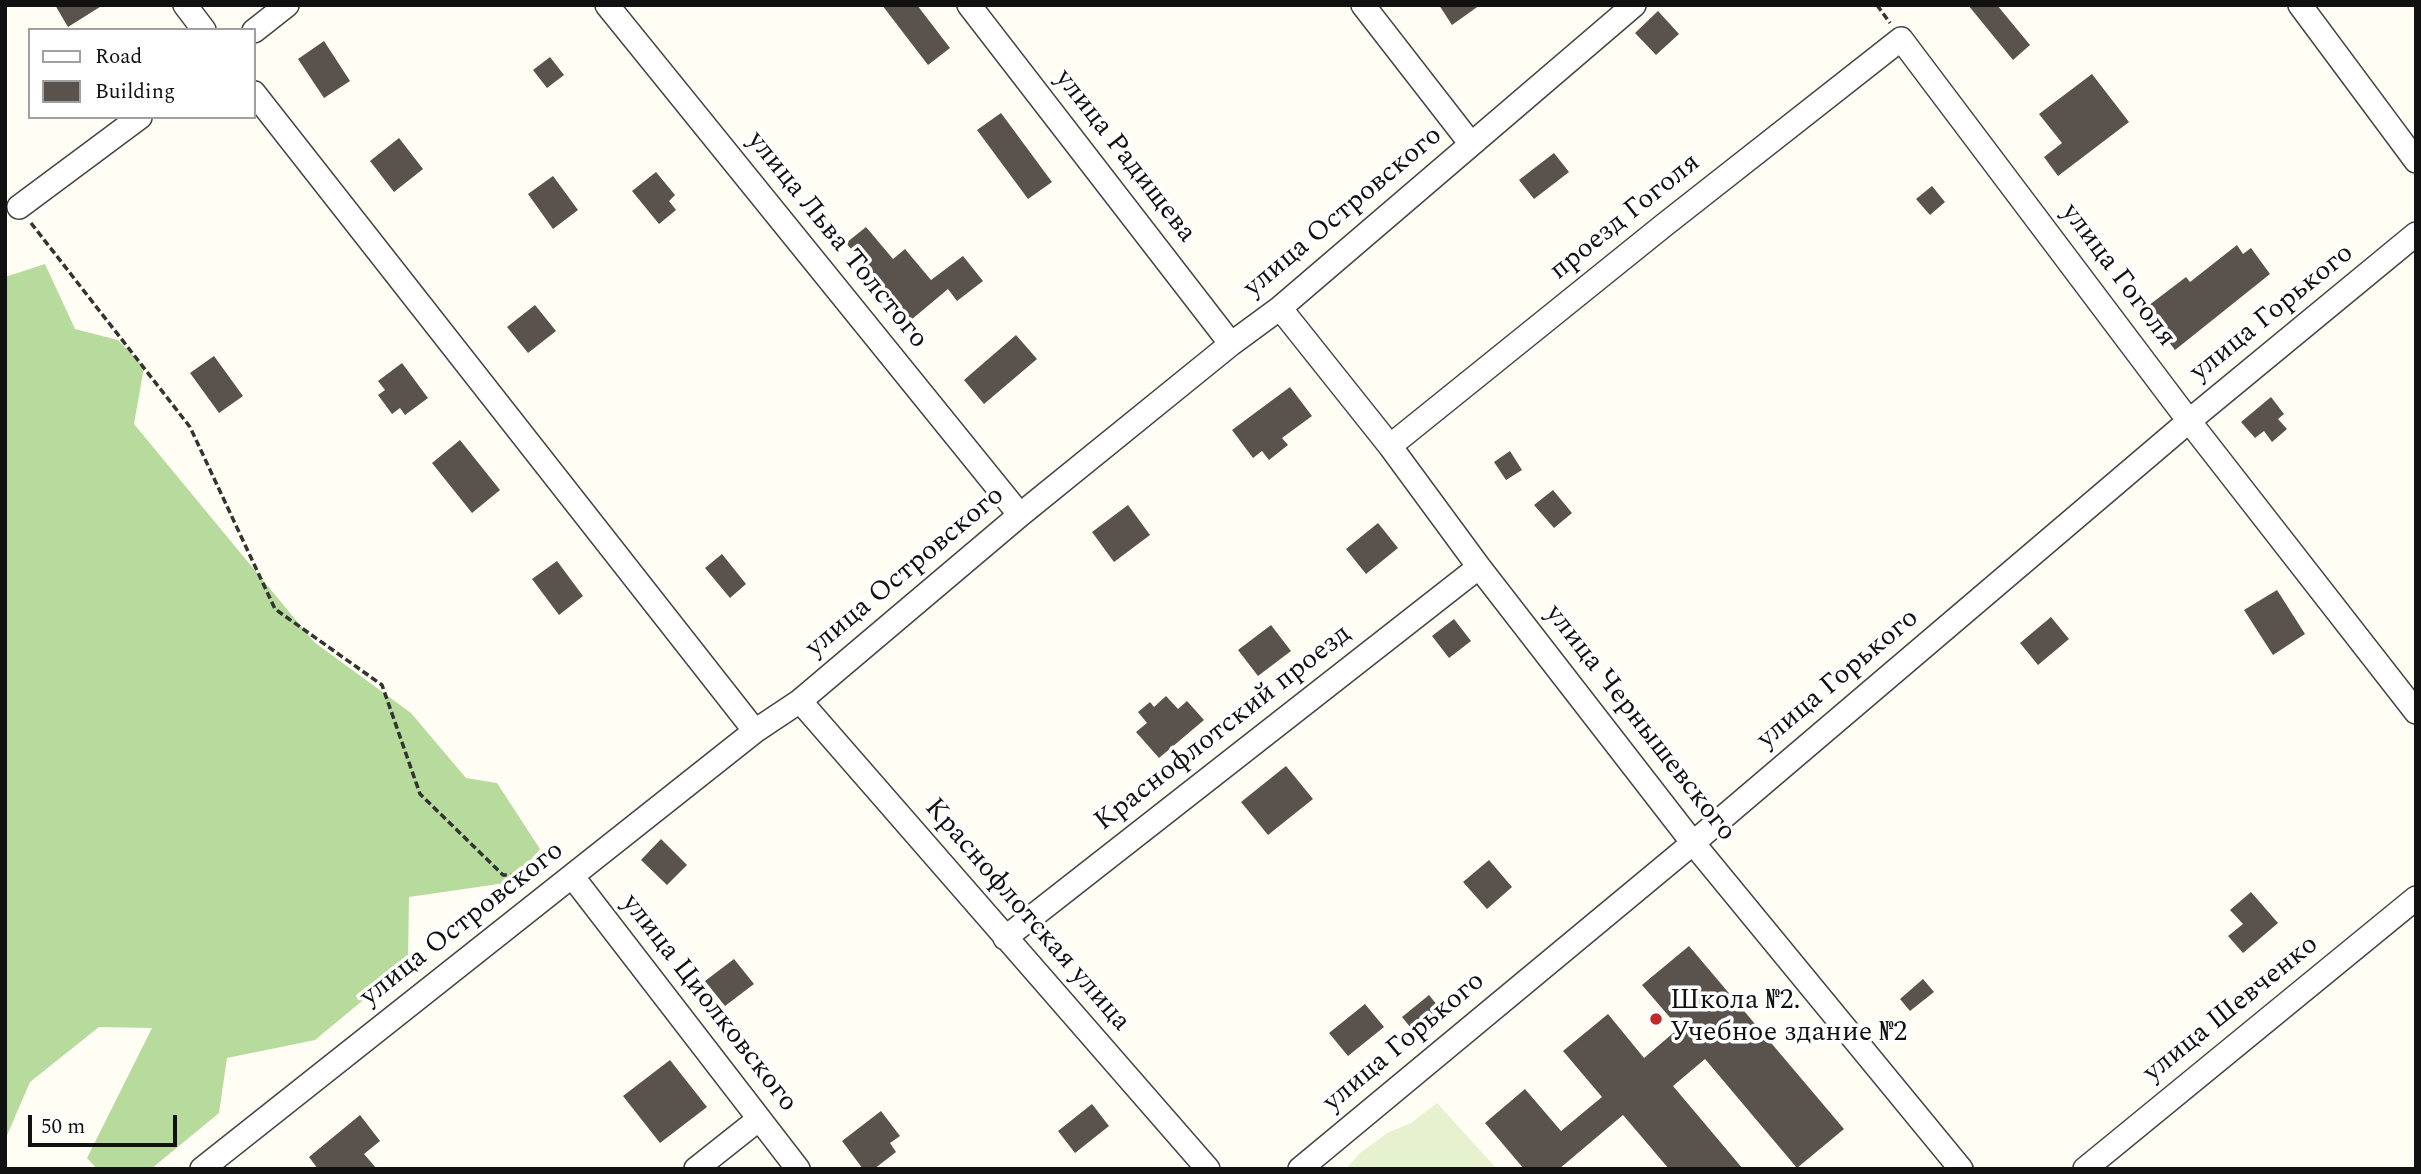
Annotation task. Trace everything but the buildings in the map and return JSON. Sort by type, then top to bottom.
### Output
[{"type":"street","points":[[185,5],[202,28]]},
{"type":"street","points":[[256,29],[287,5]]},
{"type":"street","name":"улица Льва Толстого","points":[[607,5],[1020,515]]},
{"type":"street","name":"улица Радищева","points":[[969,5],[1231,344]]},
{"type":"street","points":[[1363,5],[1471,144]]},
{"type":"street","name":"улица Островского","points":[[202,1169],[755,731],[800,701],[1020,515],[1231,344],[1280,308],[1634,5]]},
{"type":"street","points":[[2300,5],[2416,161]]},
{"type":"street","name":"улица Гоголя","points":[[1901,39],[2189,421],[2416,712]]},
{"type":"street","name":"проезд Гоголя","points":[[1390,446],[1901,39]]},
{"type":"street","points":[[256,96],[755,731]]},
{"type":"street","points":[[19,207],[137,119]]},
{"type":"street","name":"улица Горького","points":[[1300,1169],[1693,843],[2189,421],[2416,234]]},
{"type":"street","name":"улица Чернышевского","points":[[1280,308],[1390,446],[1479,567],[1693,843],[1961,1169]]},
{"type":"street","name":"Краснофлотский проезд","points":[[1005,938],[1479,567]]},
{"type":"street","name":"Краснофлотская улица","points":[[800,701],[1208,1169]]},
{"type":"street","name":"улица Циолковского","points":[[564,883],[798,1169]]},
{"type":"street","name":"улица Шевченко","points":[[2085,1169],[2416,898]]},
{"type":"street","points":[[695,1169],[759,1119]]},
{"type":"path","points":[[19,207],[190,427],[275,609],[382,685],[420,794],[503,875],[545,877],[564,883]]},
{"type":"green space","points":[[45,264],[75,329],[118,340],[144,367],[134,424],[314,642],[411,713],[466,778],[497,783],[540,849],[512,882],[409,897],[408,963],[315,1040],[227,1058],[219,1113],[151,1169],[97,1169],[87,1158],[152,1028],[99,1027],[30,1082],[5,1140],[5,277]]},
{"type":"green space","points":[[1437,1103],[1497,1169],[1346,1169],[1360,1153],[1387,1133],[1411,1123]]},
{"type":"place","name":"Школа №2. Учебное здание №2","points":[[1656,1019]]}]
